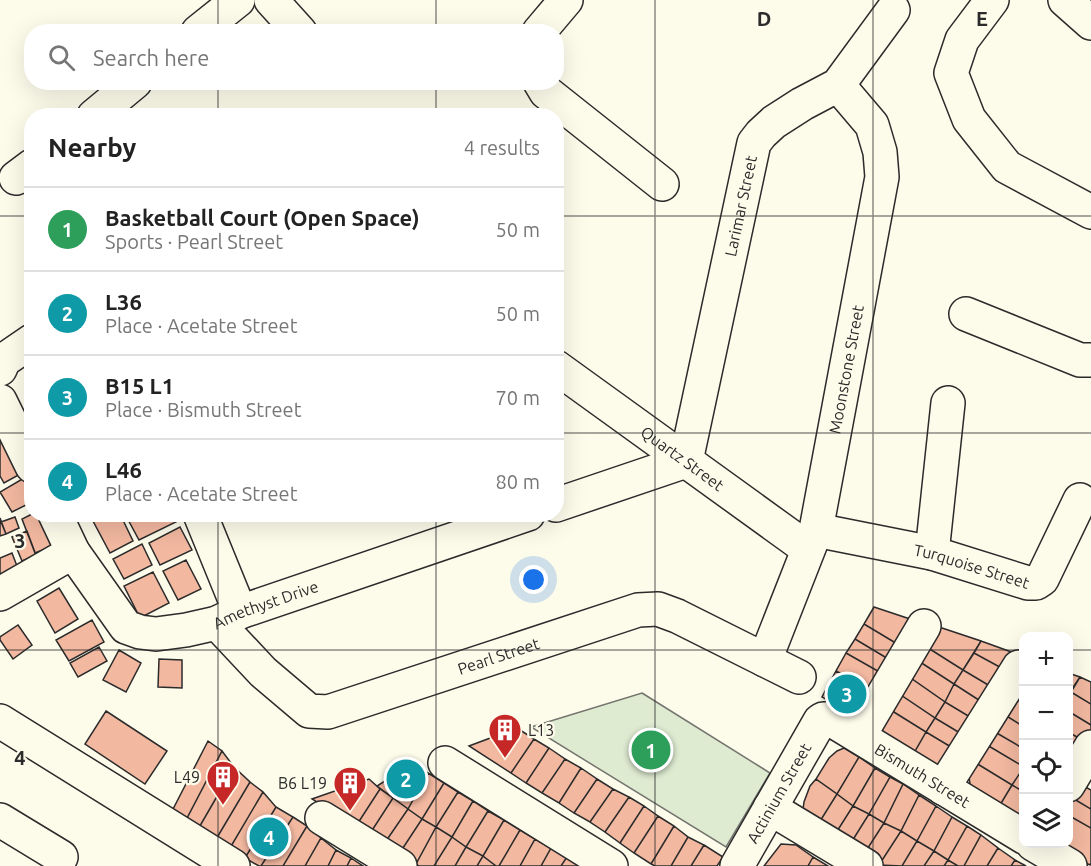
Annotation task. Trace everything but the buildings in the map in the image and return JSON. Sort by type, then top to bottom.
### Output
[{"type":"street","points":[[208,24],[238,0]]},
{"type":"street","points":[[271,0],[293,24]]},
{"type":"street","points":[[546,24],[566,0]]},
{"type":"street","points":[[992,0],[962,40],[951,73],[969,119],[1007,167],[1091,212]]},
{"type":"street","points":[[1065,0],[1091,23]]},
{"type":"street","name":"Larimar Street","points":[[686,461],[754,143],[774,122],[838,84],[893,10]]},
{"type":"street","name":"Moonstone Street","points":[[765,660],[812,540],[882,177],[880,152],[872,125],[838,84]]},
{"type":"street","points":[[104,108],[125,90]]},
{"type":"street","points":[[545,90],[662,184]]},
{"type":"street","points":[[966,314],[1085,360]]},
{"type":"street","points":[[0,369],[4,360],[24,346]]},
{"type":"street","name":"Quartz Street","points":[[564,375],[686,461],[812,540]]},
{"type":"street","points":[[0,401],[24,450]]},
{"type":"street","points":[[932,553],[948,403]]},
{"type":"street","points":[[564,502],[686,461]]},
{"type":"street","name":"Turquoise Street","points":[[812,540],[932,553],[1028,583],[1035,583],[1042,579],[1080,500]]},
{"type":"street","name":"Amethyst Drive","points":[[59,522],[73,552],[126,627],[156,634],[186,630],[228,617],[505,522]]},
{"type":"street","points":[[202,522],[228,617]]},
{"type":"street","points":[[0,594],[73,552]]},
{"type":"street","name":"Pearl Street","points":[[228,617],[263,672],[309,711],[328,712],[638,610],[658,609],[677,616],[799,677]]},
{"type":"street","points":[[859,736],[924,626]]},
{"type":"street","points":[[943,788],[1019,669]]},
{"type":"street","name":"Bismuth Street","points":[[820,721],[830,719],[1019,835]]},
{"type":"street","points":[[0,721],[232,866]]},
{"type":"street","name":"Actinium Street","points":[[737,866],[820,721]]},
{"type":"street","points":[[1073,777],[1091,747]]},
{"type":"street","points":[[445,763],[611,866]]},
{"type":"street","points":[[770,808],[866,866]]},
{"type":"street","points":[[322,818],[400,866]]},
{"type":"street","points":[[0,820],[61,857]]},
{"type":"street","points":[[1041,848],[1070,866]]},
{"type":"green space","points":[[642,693],[770,773],[726,847],[531,727]]},
{"type":"place","name":"B15 L1","points":[[847,694]]},
{"type":"place","name":"Basketball Court (Open Space)","points":[[651,750]]},
{"type":"place","name":"L13","points":[[505,759]]},
{"type":"place","name":"L36","points":[[406,779]]},
{"type":"place","name":"L49","points":[[223,806]]},
{"type":"place","name":"B6 L19","points":[[350,812]]},
{"type":"place","name":"L46","points":[[269,837]]}]
